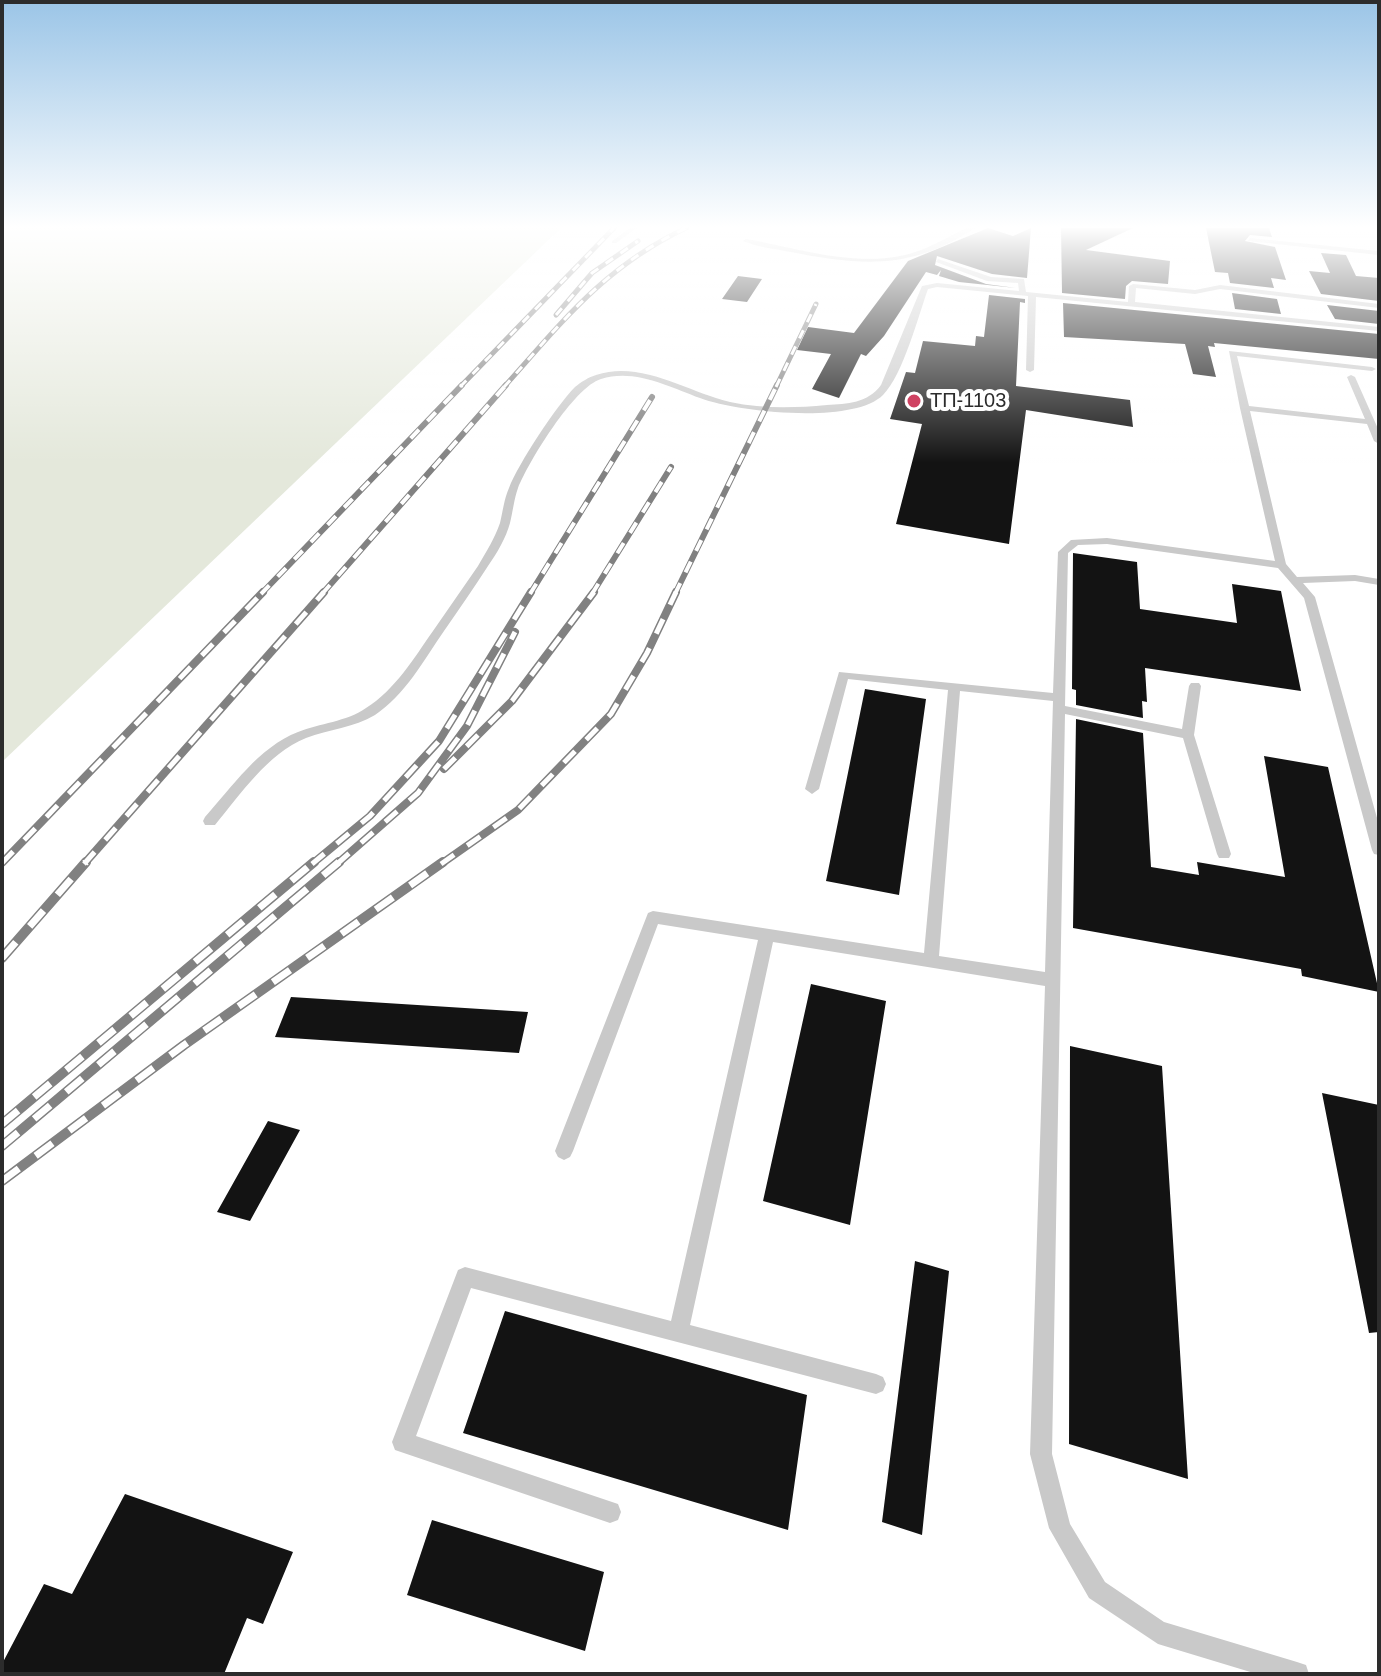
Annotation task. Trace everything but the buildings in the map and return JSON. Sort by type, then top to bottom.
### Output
[{"type":"lane","points":[[210,821],[268,756],[288,742],[320,727],[357,719],[377,708],[391,694],[436,635],[500,537],[514,486],[581,386],[611,375],[627,374],[687,389],[720,402],[767,410],[804,410],[862,403],[883,390],[918,306]]},
{"type":"lane","points":[[1028,306],[1030,370]]},
{"type":"lane","points":[[1153,306],[1379,329]]},
{"type":"lane","points":[[1372,369],[1232,353],[1281,565],[1309,597],[1379,850]]},
{"type":"lane","points":[[1351,377],[1379,441]]},
{"type":"lane","points":[[1244,408],[1369,422]]},
{"type":"lane","points":[[1281,565],[1107,541],[1075,542],[1063,552],[1041,1454],[1060,1528],[1097,1590],[1158,1632],[1297,1674]]},
{"type":"lane","points":[[1294,580],[1355,578],[1379,582]]},
{"type":"lane","points":[[812,789],[843,675],[954,687],[1060,704],[1188,735]]},
{"type":"lane","points":[[1195,686],[1188,735],[1224,854]]},
{"type":"lane","points":[[931,961],[954,687]]},
{"type":"lane","points":[[564,1151],[653,917],[1052,980]]},
{"type":"lane","points":[[678,1333],[767,935]]},
{"type":"lane","points":[[610,1512],[403,1442],[465,1277],[876,1384]]},
{"type":"shaded area","points":[[2,306],[479,306],[2,762]]},
{"type":"railway","points":[[460,387],[538,306]]},
{"type":"railway","points":[[556,315],[564,306]]},
{"type":"railway","points":[[504,387],[577,306]]},
{"type":"railway","points":[[776,387],[815,306]]},
{"type":"railway","points":[[261,594],[462,385]]},
{"type":"railway","points":[[322,594],[506,385]]},
{"type":"railway","points":[[675,594],[777,385]]},
{"type":"railway","points":[[530,594],[652,397]]},
{"type":"railway","points":[[592,594],[671,467]]},
{"type":"railway","points":[[2,863],[263,592]]},
{"type":"railway","points":[[84,864],[324,592]]},
{"type":"railway","points":[[312,864],[370,816],[439,741],[531,592]]},
{"type":"railway","points":[[444,769],[512,701],[594,592]]},
{"type":"railway","points":[[441,864],[518,810],[611,714],[647,653],[676,592]]},
{"type":"railway","points":[[337,864],[418,793],[467,726],[515,632]]},
{"type":"railway","points":[[2,958],[86,862]]},
{"type":"railway","points":[[2,1124],[314,862]]},
{"type":"railway","points":[[2,1146],[339,862]]},
{"type":"railway","points":[[2,1181],[184,1045],[443,862]]},
{"type":"place","name":"ТП-1103","points":[[914,401]]}]
